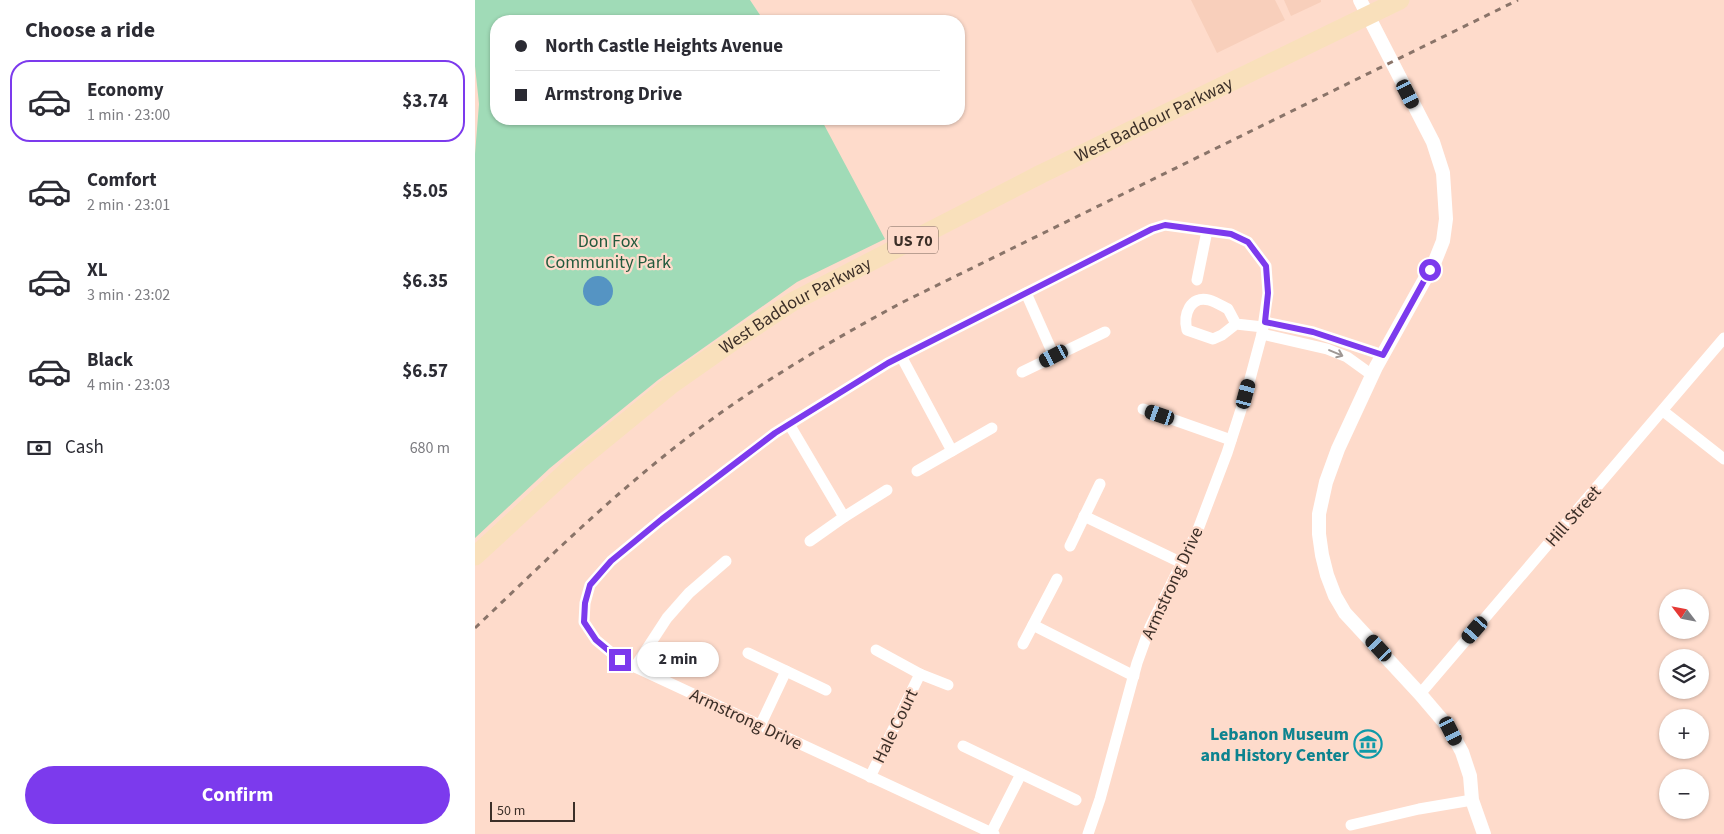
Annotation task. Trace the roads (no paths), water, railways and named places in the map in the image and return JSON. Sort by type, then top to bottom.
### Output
[{"type":"main road","name":"West Baddour Parkway","points":[[475,556],[578,461],[672,384],[792,302],[1364,8],[1400,0]]},
{"type":"street","points":[[1364,8],[1433,142],[1443,173],[1446,218],[1443,241],[1435,261],[1372,375],[1338,449],[1326,482],[1319,514],[1321,555],[1335,596],[1345,613],[1449,728],[1462,752],[1470,776],[1472,800],[1484,834]]},
{"type":"street","name":"Armstrong Drive","points":[[993,833],[620,660],[596,640],[584,622],[585,603],[590,585],[611,561],[662,519],[775,433],[901,356],[1152,229],[1165,225],[1231,234],[1248,242],[1266,266],[1268,293],[1263,328],[1246,394],[1197,532],[1150,626],[1100,799],[1088,834]]},
{"type":"street","points":[[1197,280],[1207,231]]},
{"type":"street","points":[[1026,293],[1054,356]]},
{"type":"street","points":[[1236,324],[1313,332],[1383,355]]},
{"type":"street","points":[[1263,328],[1347,357],[1372,375]]},
{"type":"street","points":[[1022,372],[1105,332]]},
{"type":"street","name":"Hill Street","points":[[1420,694],[1724,338]]},
{"type":"street","points":[[901,356],[951,451]]},
{"type":"street","points":[[1143,409],[1231,440]]},
{"type":"street","points":[[1663,411],[1724,459]]},
{"type":"street","points":[[789,424],[844,517]]},
{"type":"street","points":[[917,471],[992,428]]},
{"type":"street","points":[[1070,546],[1100,484]]},
{"type":"street","points":[[810,541],[887,490]]},
{"type":"street","points":[[1084,516],[1182,563]]},
{"type":"street","points":[[635,667],[667,618],[689,593],[726,560]]},
{"type":"street","points":[[1023,644],[1057,579]]},
{"type":"street","points":[[1033,625],[1134,676]]},
{"type":"street","name":"Hale Court","points":[[876,650],[920,674],[948,685]]},
{"type":"street","points":[[748,653],[825,690]]},
{"type":"street","points":[[760,726],[786,671]]},
{"type":"street","name":"Hale Court","points":[[870,777],[920,674]]},
{"type":"street","points":[[963,746],[1076,800]]},
{"type":"street","points":[[993,833],[1021,774]]},
{"type":"street","points":[[1351,824],[1472,800]]},
{"type":"water","points":[[598,276],[609,280],[613,291],[609,302],[598,306],[587,302],[583,291],[587,280]]},
{"type":"railway","points":[[475,628],[594,516],[669,452],[724,410],[782,372],[903,302],[1518,0]]},
{"type":"place","name":"Lebanon Museum and History Center","points":[[1368,744]]},
{"type":"park label","name":"Don Fox Community Park","points":[[608,251]]}]
